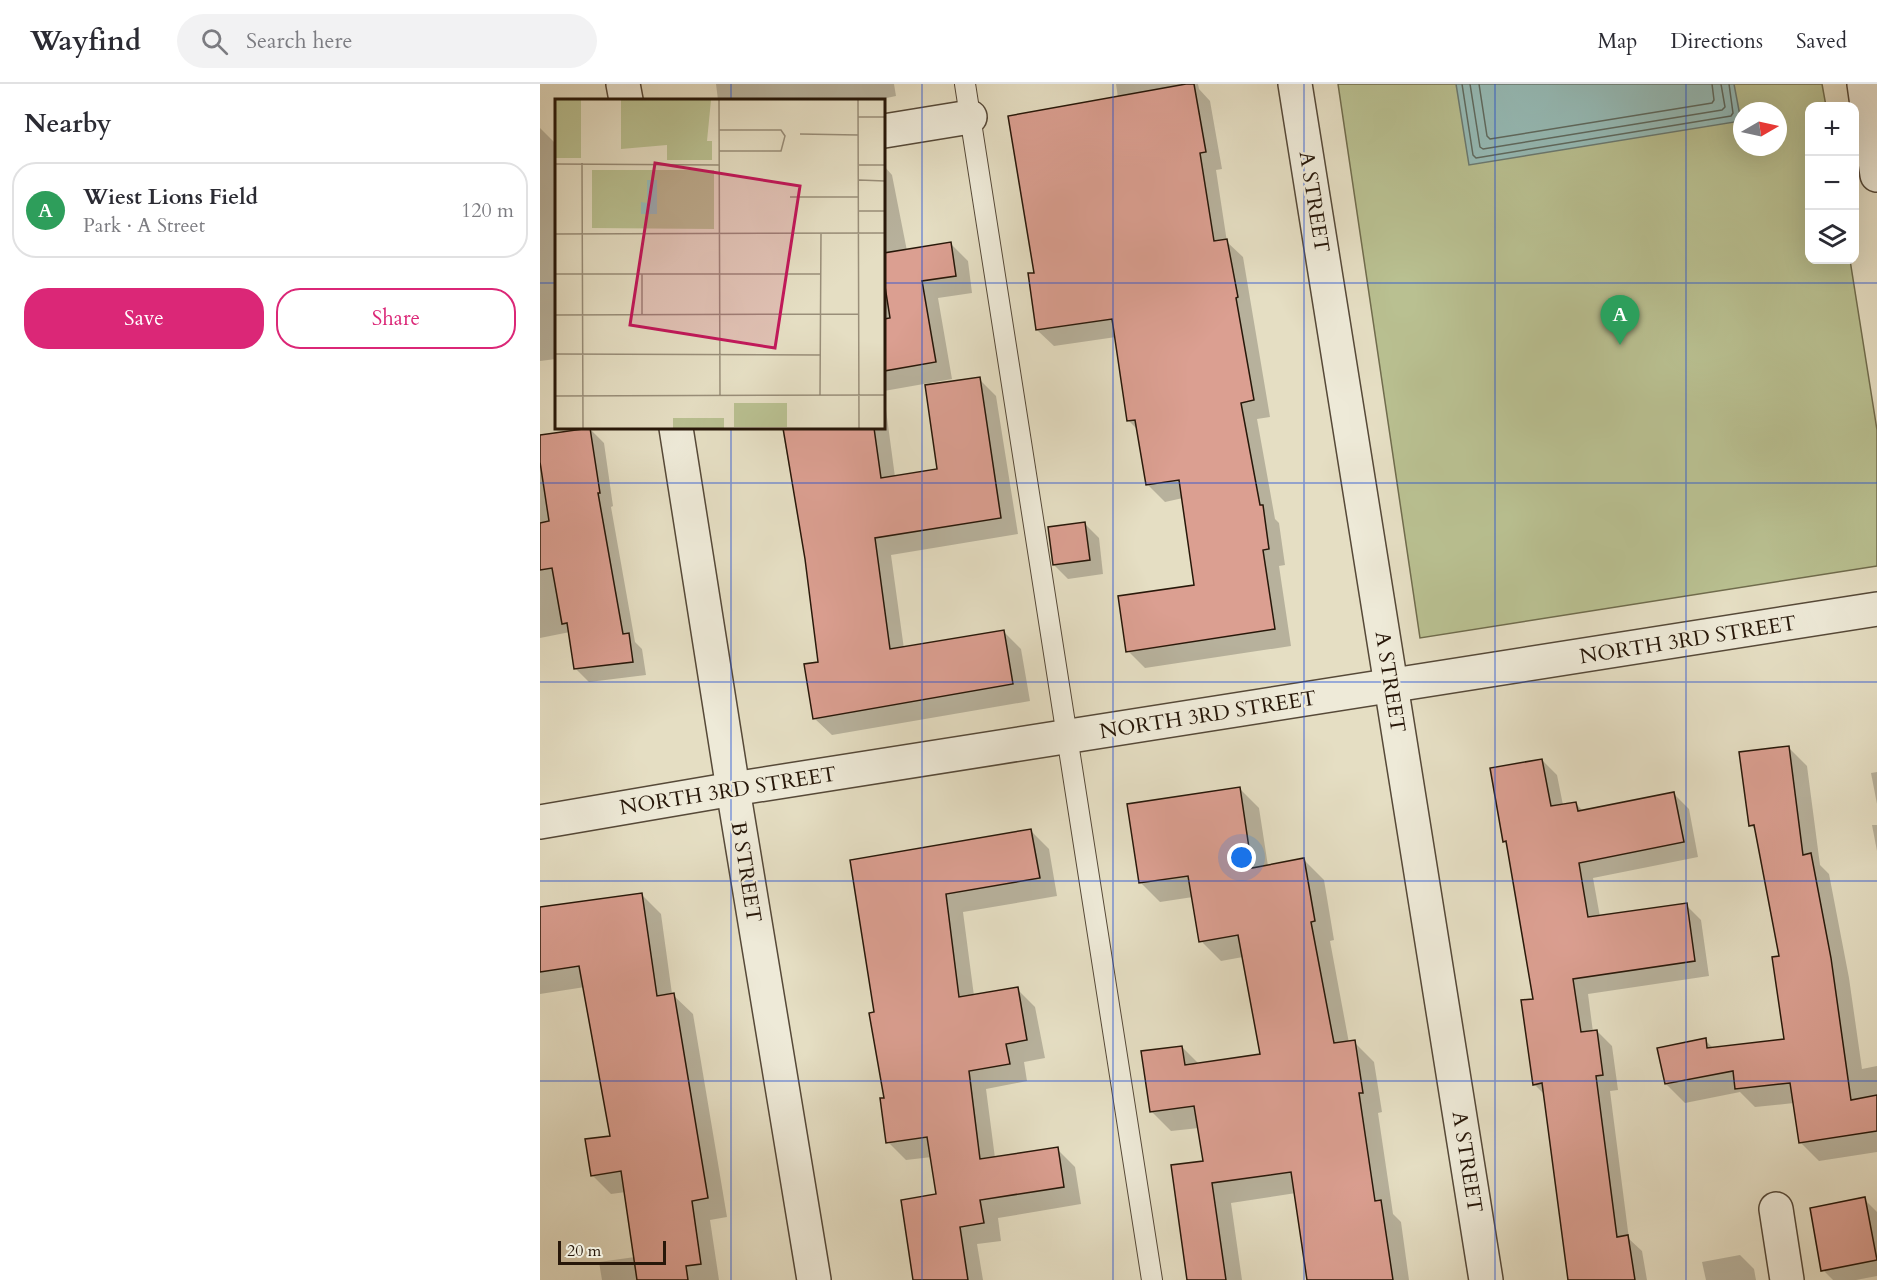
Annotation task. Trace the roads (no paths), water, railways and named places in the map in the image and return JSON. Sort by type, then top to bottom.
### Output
[{"type":"street","points":[[623,84],[626,99]]},
{"type":"street","name":"A STREET","points":[[1295,84],[1486,1280]]},
{"type":"street","points":[[1864,84],[1877,175]]},
{"type":"street","points":[[885,131],[970,117]]},
{"type":"street","name":"B STREET","points":[[676,429],[814,1280]]},
{"type":"street","name":"NORTH 3RD STREET","points":[[540,822],[733,789],[1877,609]]},
{"type":"street","points":[[1776,1209],[1787,1280]]},
{"type":"lane","points":[[965,84],[1152,1280]]},
{"type":"water","points":[[1456,84],[1734,84],[1737,102],[1733,102],[1733,122],[1469,165]]},
{"type":"place","name":"Wiest Lions Field","points":[[1620,345]]}]
